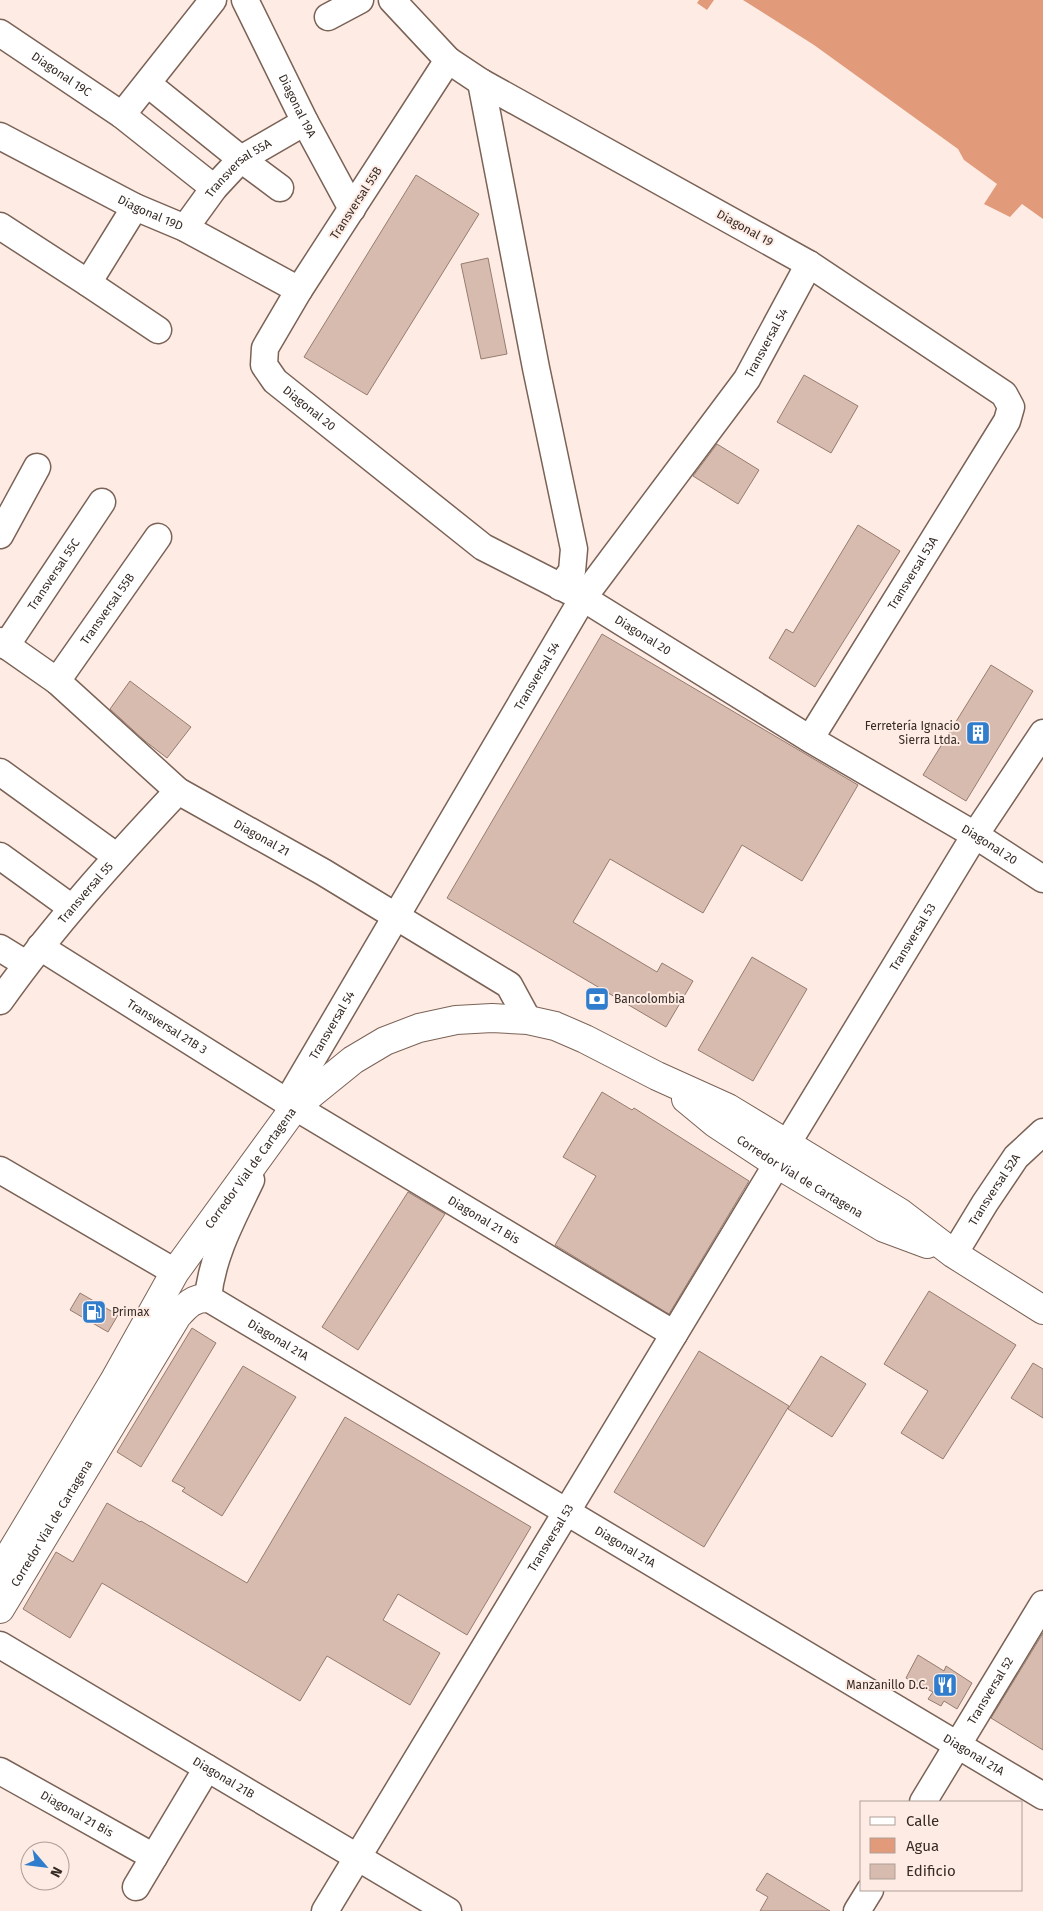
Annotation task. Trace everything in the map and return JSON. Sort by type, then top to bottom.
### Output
[{"type":"main road","name":"Corredor Vial de Cartagena","points":[[0,1571],[114,1381],[175,1272],[272,1138],[291,1104],[353,1060],[385,1041],[419,1028],[456,1020],[492,1018],[528,1020],[555,1026],[585,1039],[657,1076],[714,1123],[782,1154],[884,1228],[954,1254],[1043,1310]]},
{"type":"main road","name":"Corredor Vial de Cartagena","points":[[0,1609],[177,1316],[190,1302],[199,1298],[208,1298]]},
{"type":"street","points":[[122,115],[212,0]]},
{"type":"street","name":"Diagonal 19A","points":[[245,0],[305,122],[352,209]]},
{"type":"street","points":[[328,17],[360,0]]},
{"type":"street","name":"Diagonal 19","points":[[392,0],[464,71],[809,264],[1004,394],[1011,406]]},
{"type":"street","name":"Diagonal 19C","points":[[0,33],[122,115],[214,188]]},
{"type":"street","points":[[464,71],[536,368],[574,550],[572,592]]},
{"type":"street","name":"Transversal 55B","points":[[264,365],[265,348],[299,290],[352,209],[464,71]]},
{"type":"street","points":[[148,84],[280,188]]},
{"type":"street","name":"Transversal 55A","points":[[185,228],[214,188],[241,159],[305,122]]},
{"type":"street","name":"Diagonal 19D","points":[[0,136],[135,207],[185,228],[299,290]]},
{"type":"street","points":[[88,283],[135,207]]},
{"type":"street","points":[[0,226],[158,330]]},
{"type":"street","name":"Transversal 54","points":[[291,1104],[396,917],[572,592],[747,379],[809,264]]},
{"type":"street","name":"Diagonal 20","points":[[264,365],[275,382],[482,547],[572,592],[810,739],[975,835],[1043,879]]},
{"type":"street","name":"Transversal 53A","points":[[810,739],[1006,421],[1011,406]]},
{"type":"street","points":[[3,522],[37,467]]},
{"type":"street","name":"Transversal 55C","points":[[3,643],[102,502]]},
{"type":"street","name":"Transversal 55B","points":[[57,681],[158,537]]},
{"type":"street","name":"Diagonal 21","points":[[3,643],[57,681],[178,791],[323,872],[509,985],[528,1020]]},
{"type":"street","name":"Transversal 53","points":[[325,1911],[975,835],[1043,733]]},
{"type":"street","points":[[0,772],[116,856]]},
{"type":"street","name":"Transversal 55","points":[[0,1001],[33,956],[116,856],[178,791]]},
{"type":"street","points":[[0,856],[72,908]]},
{"type":"street","name":"Transversal 21B 3","points":[[0,948],[33,956],[291,1104]]},
{"type":"street","name":"Diagonal 21 Bis","points":[[291,1104],[674,1334]]},
{"type":"street","name":"Transversal 52A","points":[[954,1254],[1016,1157],[1043,1132]]},
{"type":"street","points":[[208,1298],[209,1283],[220,1243],[272,1138]]},
{"type":"street","points":[[0,1170],[175,1272]]},
{"type":"street","name":"Diagonal 21A","points":[[208,1298],[1043,1796]]},
{"type":"street","name":"Transversal 52","points":[[924,1801],[1043,1604]]},
{"type":"street","name":"Diagonal 21B","points":[[0,1645],[448,1911]]},
{"type":"street","points":[[136,1887],[207,1768]]},
{"type":"street","name":"Diagonal 21 Bis","points":[[0,1771],[154,1856]]},
{"type":"street","points":[[857,1911],[869,1891]]},
{"type":"water","points":[[699,0],[714,0],[707,10],[697,3]]},
{"type":"water","points":[[743,0],[1043,0],[1043,219],[1022,204],[1010,217],[984,204],[997,184],[964,160],[958,149],[814,45]]},
{"type":"building","points":[[416,175],[479,214],[367,395],[304,357]]},
{"type":"building","points":[[488,258],[507,354],[481,359],[461,264]]},
{"type":"building","points":[[804,375],[858,406],[831,453],[777,422]]},
{"type":"building","points":[[717,444],[759,470],[738,504],[693,476]]},
{"type":"building","points":[[858,525],[900,551],[815,687],[769,658],[786,629],[793,633]]},
{"type":"building","points":[[602,634],[858,785],[802,881],[742,845],[703,913],[610,859],[573,922],[657,972],[662,963],[693,981],[666,1027],[447,898]]},
{"type":"building","name":"Ferretería Ignacio Sierra Ltda.","points":[[991,665],[1033,691],[966,801],[923,775]]},
{"type":"building","points":[[130,681],[191,727],[167,758],[110,709]]},
{"type":"building","points":[[752,957],[807,989],[753,1081],[698,1050]]},
{"type":"building","points":[[602,1092],[632,1110],[634,1108],[749,1181],[669,1314],[555,1245],[596,1176],[563,1157]]},
{"type":"building","points":[[408,1192],[445,1214],[358,1350],[322,1327]]},
{"type":"building","points":[[929,1291],[1016,1345],[943,1459],[901,1433],[928,1391],[884,1364]]},
{"type":"building","name":"Primax","points":[[80,1293],[118,1315],[108,1332],[70,1310]]},
{"type":"building","points":[[192,1328],[216,1343],[141,1467],[117,1452]]},
{"type":"building","points":[[699,1351],[789,1406],[704,1547],[614,1492]]},
{"type":"building","points":[[821,1356],[866,1384],[832,1437],[788,1409]]},
{"type":"building","points":[[1033,1363],[1043,1369],[1043,1418],[1011,1398]]},
{"type":"building","points":[[243,1366],[296,1397],[222,1516],[182,1491],[185,1488],[172,1481]]},
{"type":"building","points":[[345,1417],[531,1527],[467,1635],[398,1594],[383,1620],[440,1653],[410,1705],[327,1656],[300,1701],[102,1583],[70,1638],[23,1609],[56,1552],[73,1562],[107,1503],[247,1583]]},
{"type":"building","points":[[1043,1633],[1043,1750],[991,1718]]},
{"type":"building","name":"Manzanillo D.C.","points":[[918,1655],[944,1671],[946,1666],[972,1683],[957,1709],[944,1701],[941,1706],[928,1699],[933,1692],[906,1678]]},
{"type":"building","points":[[767,1873],[830,1911],[760,1911],[768,1897],[756,1890]]},
{"type":"place","name":"Ferretería Ignacio Sierra Ltda.","points":[[978,733]]},
{"type":"place","name":"Bancolombia","points":[[597,999]]},
{"type":"place","name":"Primax","points":[[94,1312]]},
{"type":"place","name":"Manzanillo D.C.","points":[[945,1685]]}]
